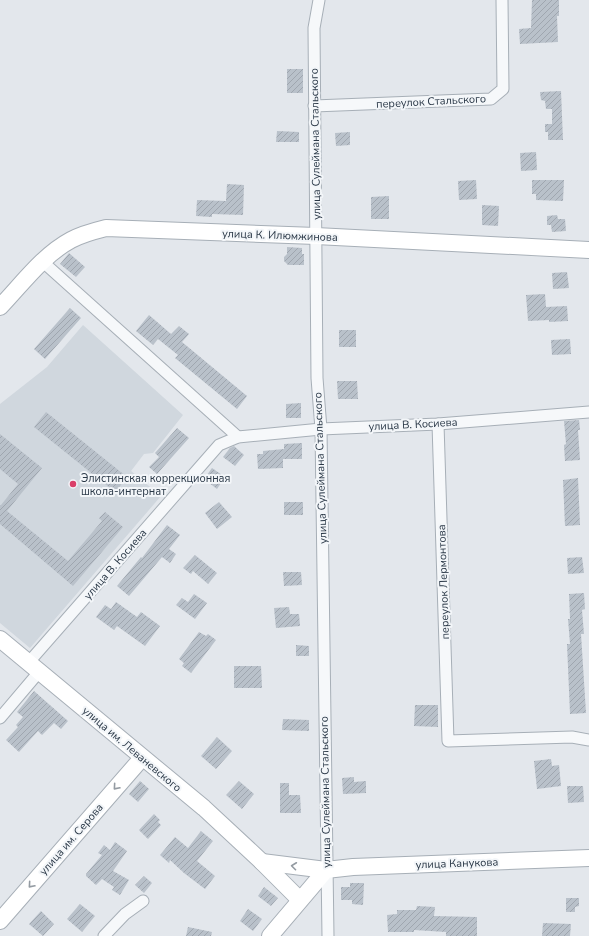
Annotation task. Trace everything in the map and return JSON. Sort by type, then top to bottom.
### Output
[{"type":"street","name":"улица Сулеймана Стальского","points":[[319,0],[314,28],[314,106],[317,378],[321,429],[328,936]]},
{"type":"street","name":"переулок Стальского","points":[[314,106],[491,99],[503,89],[502,0]]},
{"type":"street","name":"улица К. Илюмжинова","points":[[0,307],[57,249],[70,240],[88,232],[106,228],[316,236],[589,250]]},
{"type":"street","points":[[43,262],[238,437]]},
{"type":"street","name":"улица В. Косиева","points":[[0,718],[34,667],[219,445],[238,437],[321,429],[438,424],[589,412]]},
{"type":"street","name":"переулок Лермонтова","points":[[438,424],[448,741],[572,737],[589,740]]},
{"type":"street","name":"улица им. Леваневского","points":[[0,639],[204,808],[300,900]]},
{"type":"street","name":"улица им. Серова","points":[[0,921],[142,758]]},
{"type":"street","name":"улица Канукова","points":[[326,870],[352,867],[589,858]]},
{"type":"street","points":[[262,862],[326,870]]},
{"type":"street","points":[[270,936],[326,870]]},
{"type":"street","points":[[104,936],[125,914],[143,901]]},
{"type":"shaded area","name":"Элистинская коррекционная школа-интернат","points":[[83,325],[183,415],[153,453],[144,454],[131,471],[161,496],[30,648],[0,623],[0,404],[47,367]]},
{"type":"building","points":[[532,0],[559,0],[559,16],[557,16],[558,42],[520,44],[519,29],[531,28]]},
{"type":"building","points":[[287,69],[303,69],[303,93],[287,93]]},
{"type":"building","points":[[561,91],[563,140],[548,140],[548,132],[545,132],[545,124],[552,124],[552,109],[546,109],[545,101],[541,100],[540,92]]},
{"type":"building","points":[[277,131],[299,132],[299,142],[276,142]]},
{"type":"building","points":[[350,132],[350,145],[336,146],[335,133]]},
{"type":"building","points":[[536,152],[537,170],[521,171],[520,153]]},
{"type":"building","points":[[476,180],[477,199],[459,200],[458,181]]},
{"type":"building","points":[[532,180],[564,180],[563,201],[536,200],[536,194],[532,194]]},
{"type":"building","points":[[227,184],[244,185],[243,215],[212,214],[212,217],[196,216],[197,200],[226,201]]},
{"type":"building","points":[[389,196],[389,219],[371,219],[371,197]]},
{"type":"building","points":[[482,205],[499,206],[498,226],[482,225]]},
{"type":"building","points":[[557,215],[558,219],[565,219],[566,231],[552,232],[551,225],[547,225],[547,216]]},
{"type":"building","points":[[287,247],[302,248],[302,254],[304,254],[304,265],[288,265],[284,261],[284,257],[287,254]]},
{"type":"building","points":[[69,253],[85,267],[76,277],[60,264]]},
{"type":"building","points":[[567,272],[569,288],[553,289],[552,273]]},
{"type":"building","points":[[545,294],[546,307],[567,306],[568,321],[528,321],[526,295]]},
{"type":"building","points":[[70,308],[81,318],[45,359],[34,349]]},
{"type":"building","points":[[149,315],[171,334],[179,326],[189,334],[182,342],[247,396],[237,409],[175,358],[178,355],[158,339],[153,345],[136,331]]},
{"type":"building","points":[[339,330],[356,330],[356,347],[339,347]]},
{"type":"building","points":[[570,339],[571,354],[552,355],[551,340]]},
{"type":"building","points":[[337,381],[357,381],[358,399],[338,399]]},
{"type":"building","points":[[301,403],[301,418],[286,418],[286,404]]},
{"type":"building","points":[[46,412],[127,477],[115,492],[34,427]]},
{"type":"building","points":[[579,420],[580,430],[578,430],[580,460],[565,461],[564,445],[566,444],[564,421]]},
{"type":"building","points":[[177,428],[189,438],[157,474],[149,467],[159,457],[155,453]]},
{"type":"building","points":[[0,434],[42,468],[7,511],[68,561],[102,521],[99,518],[105,512],[123,527],[73,586],[0,524],[0,505],[18,484],[0,469]]},
{"type":"building","points":[[302,443],[302,459],[283,459],[283,468],[258,469],[257,454],[263,454],[263,451],[284,449],[284,444]]},
{"type":"building","points":[[234,446],[244,455],[235,466],[223,457],[230,448]]},
{"type":"building","points":[[212,468],[225,477],[217,489],[204,479]]},
{"type":"building","points":[[578,478],[580,525],[565,526],[563,480]]},
{"type":"building","points":[[219,502],[232,517],[217,529],[205,513]]},
{"type":"building","points":[[284,502],[303,502],[303,515],[284,515]]},
{"type":"building","points":[[167,525],[180,535],[169,549],[176,554],[170,563],[162,557],[129,596],[117,586],[141,557],[142,558]]},
{"type":"building","points":[[195,555],[217,573],[208,584],[193,571],[191,574],[183,568]]},
{"type":"building","points":[[582,557],[584,573],[568,574],[567,558]]},
{"type":"building","points":[[283,572],[301,572],[302,585],[284,586]]},
{"type":"building","points":[[584,593],[585,609],[582,610],[584,634],[581,634],[586,713],[570,714],[567,644],[570,644],[568,619],[570,619],[569,594]]},
{"type":"building","points":[[194,594],[207,603],[195,619],[176,605],[182,598],[188,602]]},
{"type":"building","points":[[116,602],[137,617],[141,612],[160,626],[145,646],[117,626],[114,630],[96,617],[105,605],[111,609]]},
{"type":"building","points":[[289,607],[290,614],[299,614],[300,626],[276,628],[274,608]]},
{"type":"building","points":[[199,632],[206,636],[208,634],[216,640],[191,673],[182,666],[184,663],[179,659]]},
{"type":"building","points":[[296,645],[309,646],[309,656],[296,656]]},
{"type":"building","points":[[234,666],[261,666],[262,688],[234,688]]},
{"type":"building","points":[[34,691],[68,721],[61,729],[54,723],[42,735],[38,731],[19,752],[6,740],[18,727],[16,725],[23,717],[17,712]]},
{"type":"building","points":[[415,705],[438,705],[438,727],[414,726]]},
{"type":"building","points":[[283,719],[309,720],[309,731],[282,730]]},
{"type":"building","points":[[217,737],[232,751],[216,769],[201,756]]},
{"type":"building","points":[[551,759],[552,766],[559,765],[561,786],[537,789],[534,761]]},
{"type":"building","points":[[354,777],[354,782],[366,781],[366,793],[343,794],[342,778]]},
{"type":"building","points":[[140,781],[149,789],[138,802],[129,794]]},
{"type":"building","points":[[239,781],[254,794],[242,809],[226,795]]},
{"type":"building","points":[[280,783],[289,783],[289,795],[300,795],[301,813],[280,813]]},
{"type":"building","points":[[567,786],[583,786],[584,802],[568,803]]},
{"type":"building","points":[[154,814],[160,820],[158,822],[161,825],[148,839],[139,830]]},
{"type":"building","points":[[201,831],[213,841],[197,861],[215,876],[205,889],[170,860],[169,863],[160,855],[175,837],[188,848]]},
{"type":"building","points":[[115,842],[127,851],[113,871],[129,880],[120,895],[112,890],[114,887],[102,879],[96,885],[86,876],[86,874],[102,855],[98,853],[104,845],[110,850]]},
{"type":"building","points":[[144,876],[152,883],[144,893],[135,885]]},
{"type":"building","points":[[350,883],[364,883],[363,905],[352,904],[352,900],[341,900],[341,887],[350,887]]},
{"type":"building","points":[[264,887],[278,898],[271,906],[258,896]]},
{"type":"building","points":[[566,898],[579,898],[579,906],[575,907],[575,912],[566,912]]},
{"type":"building","points":[[80,904],[95,916],[82,932],[67,919]]},
{"type":"building","points":[[417,906],[435,907],[434,916],[477,917],[477,936],[446,936],[446,932],[414,930],[414,932],[388,932],[387,915],[397,914],[397,910],[416,910]]},
{"type":"building","points":[[248,909],[262,919],[253,931],[240,921]]},
{"type":"building","points":[[41,911],[54,924],[43,936],[29,924]]},
{"type":"building","points":[[543,923],[571,924],[570,936],[542,936]]},
{"type":"building","points":[[188,927],[212,932],[211,936],[186,936]]},
{"type":"place","name":"Элистинская коррекционная школа-интернат","points":[[73,484]]}]
